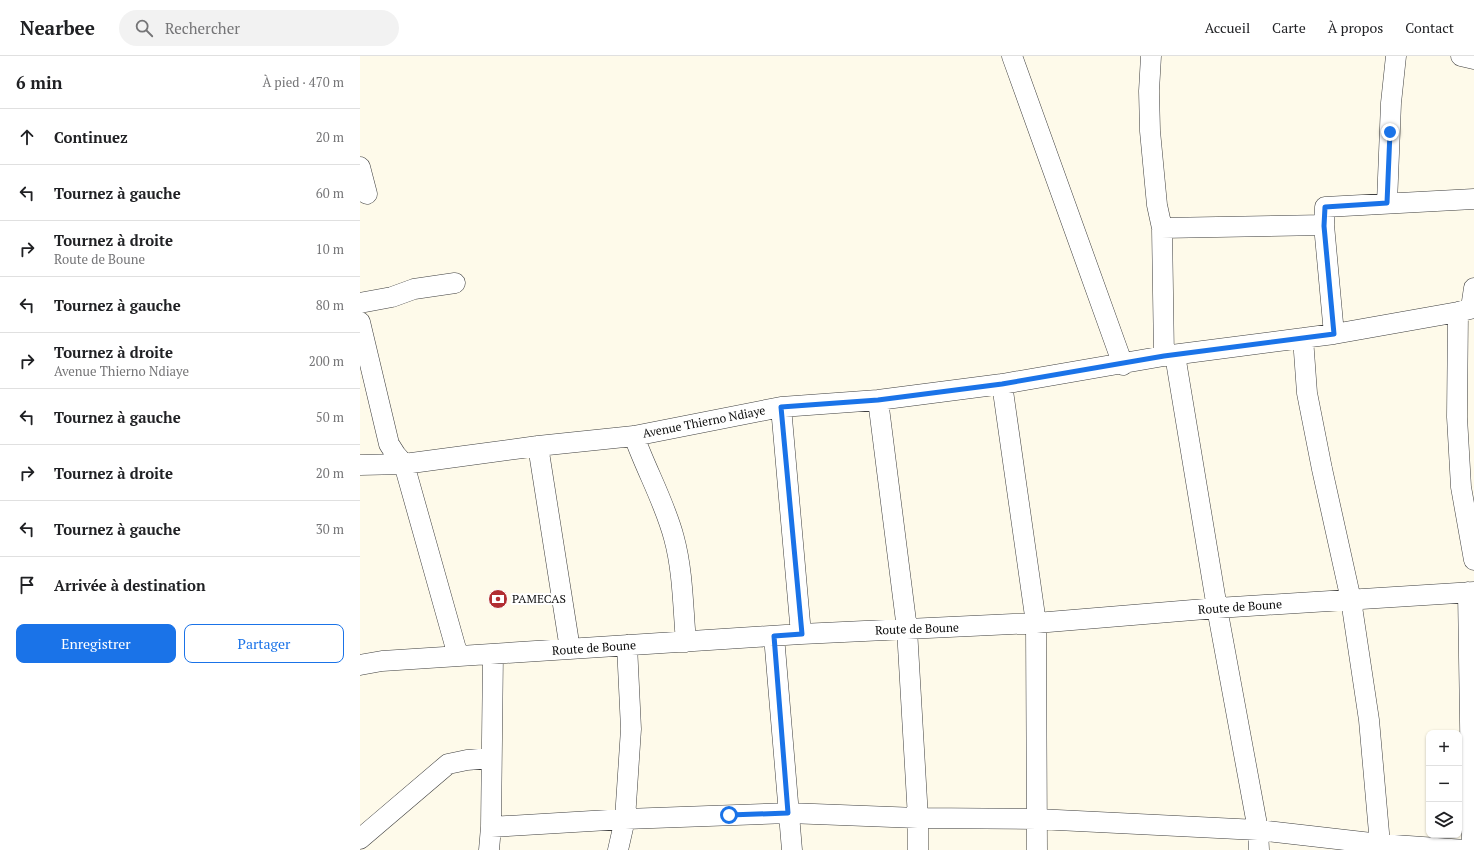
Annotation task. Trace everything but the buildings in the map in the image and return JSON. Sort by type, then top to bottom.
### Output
[{"type":"street","points":[[1012,56],[1123,365]]},
{"type":"street","points":[[1151,56],[1149,91],[1150,131],[1157,205],[1162,228],[1169,356],[1258,830],[1259,850]]},
{"type":"street","points":[[1387,203],[1391,103],[1396,56]]},
{"type":"street","points":[[1461,56],[1474,59]]},
{"type":"street","points":[[360,166],[367,194]]},
{"type":"street","points":[[1334,334],[1324,226],[1325,207],[1474,199]]},
{"type":"street","points":[[1162,228],[1324,226]]},
{"type":"street","points":[[360,303],[392,297],[414,289],[455,283]]},
{"type":"street","points":[[1474,288],[1468,309],[1457,417],[1461,487],[1474,560]]},
{"type":"street","name":"Avenue Thierno Ndiaye","points":[[360,466],[404,464],[538,446],[634,436],[781,407],[878,400],[1002,384],[1123,365],[1169,356],[1334,334],[1468,309]]},
{"type":"street","points":[[360,322],[389,444],[404,464],[458,656]]},
{"type":"street","points":[[1303,338],[1307,393],[1351,600],[1369,720],[1380,844]]},
{"type":"street","points":[[1002,384],[1036,624],[1037,850]]},
{"type":"street","points":[[878,400],[907,629],[918,818],[918,850]]},
{"type":"street","points":[[781,407],[802,634]]},
{"type":"street","points":[[634,436],[642,459],[657,490],[674,536],[678,555],[686,642]]},
{"type":"street","points":[[538,446],[570,649]]},
{"type":"street","points":[[1471,592],[1472,850]]},
{"type":"street","name":"Route de Boune","points":[[360,664],[382,661],[802,634],[1036,624],[1217,608],[1471,592]]},
{"type":"street","points":[[774,636],[792,850]]},
{"type":"street","points":[[618,850],[625,819],[631,729],[627,646]]},
{"type":"street","points":[[489,850],[491,827],[493,654]]},
{"type":"street","points":[[360,840],[448,764],[467,760],[491,758]]},
{"type":"street","points":[[491,827],[625,819],[788,813],[918,818],[1037,819],[1258,830],[1380,844],[1465,850]]},
{"type":"place","name":"PAMECAS","points":[[498,599]]},
{"type":"route","points":[[729,815],[788,813],[774,636],[802,634],[781,407],[878,400],[1002,384],[1123,365],[1164,356],[1334,334],[1324,226],[1325,207],[1387,203],[1390,132]]}]
